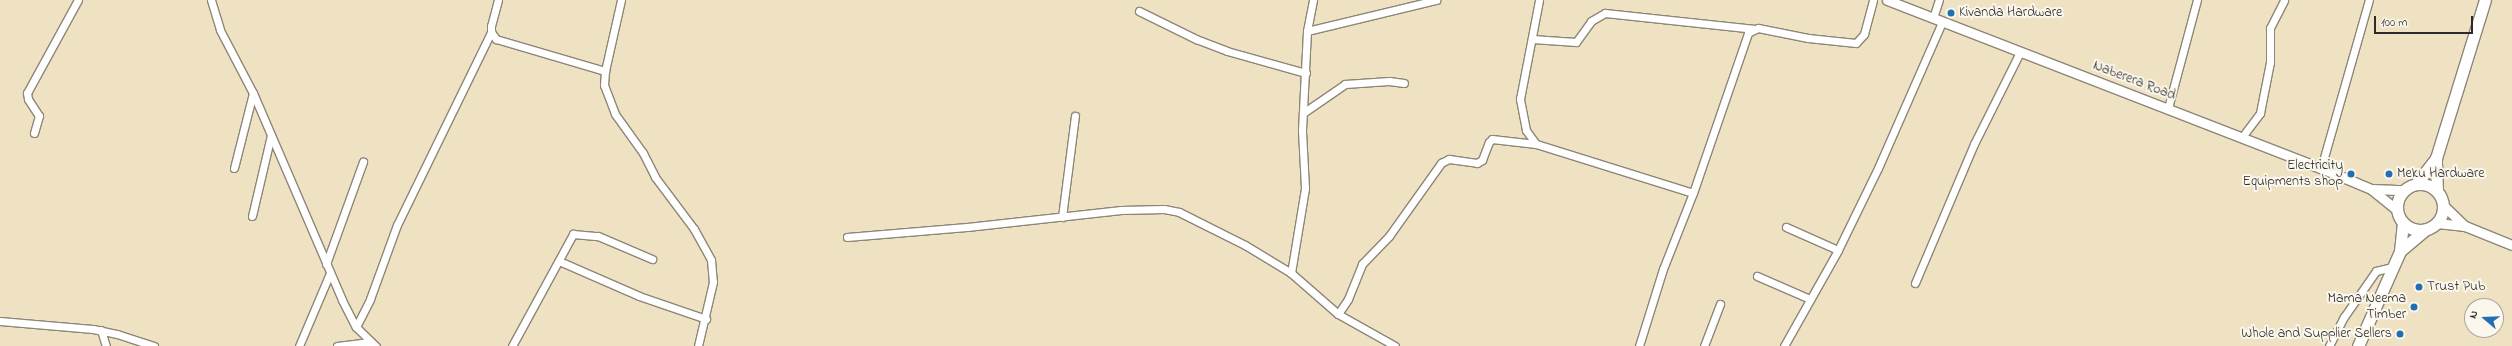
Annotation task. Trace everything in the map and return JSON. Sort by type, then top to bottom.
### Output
[{"type":"main road","points":[[2400,251],[2425,230],[2437,223],[2444,206],[2437,191],[2436,158],[2485,0]]},
{"type":"main road","points":[[2358,346],[2400,251],[2403,223],[2397,210],[2399,196],[2404,190],[2416,184],[2436,158]]},
{"type":"main road","points":[[2416,184],[2431,186],[2437,191]]},
{"type":"main road","points":[[2403,223],[2417,230],[2425,230]]},
{"type":"street","points":[[34,133],[39,116],[28,99],[27,93],[78,0]]},
{"type":"street","points":[[211,0],[220,30],[254,93],[305,210],[330,273],[356,327],[373,344]]},
{"type":"street","points":[[356,327],[370,300],[397,224],[491,32],[498,0]]},
{"type":"street","points":[[621,0],[605,71],[604,86],[615,114],[643,153],[655,177],[694,229],[712,260],[713,282],[706,319],[698,346]]},
{"type":"street","points":[[1291,273],[1305,188],[1302,148],[1303,113],[1307,31],[1313,0]]},
{"type":"street","points":[[1307,31],[1436,0]]},
{"type":"street","points":[[1536,144],[1526,130],[1520,99],[1539,0]]},
{"type":"street","points":[[1532,39],[1576,42],[1591,21],[1605,13],[1755,29],[1856,43],[1864,34],[1873,0]]},
{"type":"street","name":"Naberera Road","points":[[1887,0],[2321,168],[2371,189],[2397,210]]},
{"type":"street","points":[[1932,18],[1939,0]]},
{"type":"street","points":[[2168,108],[2197,0]]},
{"type":"street","points":[[2242,137],[2260,113],[2270,62],[2270,28],[2284,0]]},
{"type":"street","points":[[2321,168],[2369,0]]},
{"type":"street","points":[[1139,11],[1196,39],[1227,51],[1306,73]]},
{"type":"street","points":[[1784,346],[1838,250],[1878,168],[1942,22]]},
{"type":"street","points":[[1639,346],[1662,269],[1693,193],[1746,36],[1755,29]]},
{"type":"street","points":[[491,32],[493,37],[501,42],[605,71]]},
{"type":"street","points":[[1915,283],[1974,144],[2020,52]]},
{"type":"street","points":[[1303,113],[1345,84],[1389,81],[1404,83]]},
{"type":"street","points":[[234,168],[254,93]]},
{"type":"street","points":[[1062,217],[1075,116]]},
{"type":"street","points":[[252,216],[271,134]]},
{"type":"street","points":[[1338,314],[1348,299],[1362,264],[1389,236],[1441,163],[1449,158],[1478,163],[1482,160],[1489,142],[1492,139],[1536,144],[1693,193]]},
{"type":"street","points":[[326,264],[363,162]]},
{"type":"street","name":"Naberera Road","points":[[2371,189],[2404,190]]},
{"type":"street","points":[[2444,206],[2465,226]]},
{"type":"street","points":[[847,237],[1121,210],[1164,209],[1179,212],[1246,245],[1291,273],[1338,314],[1395,346]]},
{"type":"street","points":[[2437,223],[2465,226],[2512,245]]},
{"type":"street","points":[[1786,227],[1838,250]]},
{"type":"street","points":[[512,346],[559,261],[571,236],[581,233],[598,236],[652,259]]},
{"type":"street","points":[[559,261],[633,294],[706,319]]},
{"type":"street","points":[[2329,346],[2344,317],[2376,271],[2392,267]]},
{"type":"street","points":[[299,346],[330,273]]},
{"type":"street","points":[[1757,276],[1810,299]]},
{"type":"street","points":[[1704,346],[1720,304]]},
{"type":"street","points":[[0,322],[101,330],[154,346]]},
{"type":"street","points":[[101,330],[106,346]]},
{"type":"street","points":[[337,346],[373,344]]},
{"type":"place","name":"Kivanda Hardware","points":[[1951,13]]},
{"type":"place","name":"Electricity Equipments shop","points":[[2351,174]]},
{"type":"place","name":"Meku Hardware","points":[[2389,174]]},
{"type":"place","name":"Trust Pub","points":[[2419,287]]},
{"type":"place","name":"Mama Neema Timber","points":[[2414,307]]},
{"type":"place","name":"Whole and Supplier Sellers","points":[[2400,334]]}]
